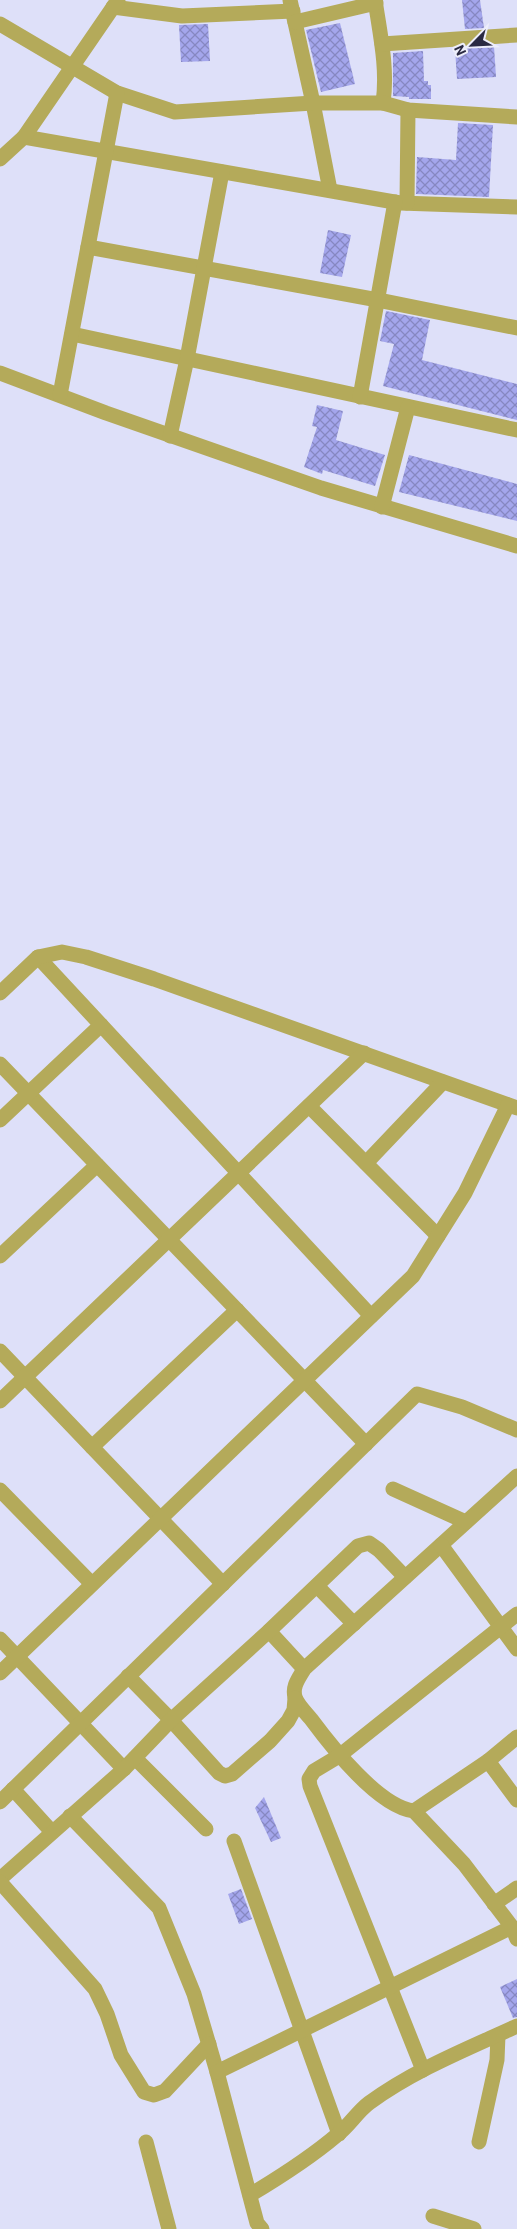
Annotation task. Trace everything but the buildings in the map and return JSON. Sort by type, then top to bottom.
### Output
[{"type":"street","points":[[0,159],[24,137],[115,4],[182,16],[292,11],[375,2],[382,44],[385,90],[383,103]]},
{"type":"street","points":[[292,11],[330,190]]},
{"type":"street","points":[[0,24],[117,93],[175,112],[313,103],[383,103],[408,110],[517,117]]},
{"type":"street","points":[[382,44],[517,35]]},
{"type":"street","points":[[60,395],[117,93]]},
{"type":"street","points":[[360,397],[378,300],[401,202],[408,110]]},
{"type":"street","points":[[24,137],[401,202],[517,207]]},
{"type":"street","points":[[170,436],[188,359],[203,268],[222,172]]},
{"type":"street","points":[[88,247],[378,300],[517,328]]},
{"type":"street","points":[[72,334],[517,430]]},
{"type":"street","points":[[0,373],[170,436],[382,507],[517,546]]},
{"type":"street","points":[[382,507],[408,407]]},
{"type":"street","points":[[0,993],[38,958],[62,952],[86,957],[364,1053],[512,1107],[465,1193],[413,1276],[0,1673]]},
{"type":"street","points":[[38,958],[371,1316]]},
{"type":"street","points":[[0,1120],[101,1026]]},
{"type":"street","points":[[0,1401],[364,1053]]},
{"type":"street","points":[[0,1064],[366,1444]]},
{"type":"street","points":[[366,1163],[443,1082]]},
{"type":"street","points":[[309,1106],[438,1236]]},
{"type":"street","points":[[0,1256],[97,1165]]},
{"type":"street","points":[[92,1447],[237,1310]]},
{"type":"street","points":[[0,1351],[223,1584]]},
{"type":"street","points":[[0,1802],[417,1394],[462,1407],[517,1430]]},
{"type":"street","points":[[128,1676],[219,1773],[226,1776],[232,1774],[270,1741],[294,1710],[295,1685],[304,1669],[517,1476]]},
{"type":"street","points":[[392,1489],[466,1522]]},
{"type":"street","points":[[0,1490],[92,1584]]},
{"type":"street","points":[[209,2044],[165,2091],[154,2095],[144,2092],[122,2055],[107,2014],[95,1989],[0,1880],[130,1763],[171,1720],[363,1544],[369,1543],[379,1550],[405,1577]]},
{"type":"street","points":[[441,1544],[517,1649]]},
{"type":"street","points":[[317,1586],[354,1624]]},
{"type":"street","points":[[423,2070],[310,1786],[309,1779],[314,1771],[339,1756],[517,1614]]},
{"type":"street","points":[[269,1631],[304,1669]]},
{"type":"street","points":[[0,1639],[80,1723],[130,1763],[206,1829]]},
{"type":"street","points":[[295,1698],[339,1756],[391,1803],[403,1810],[414,1811],[488,1761],[517,1737]]},
{"type":"street","points":[[488,1761],[517,1800]]},
{"type":"street","points":[[13,1789],[52,1832]]},
{"type":"street","points":[[217,2072],[390,1987],[515,1933],[464,1864],[414,1811]]},
{"type":"street","points":[[70,1816],[159,1908],[194,1994],[250,2195],[255,2227]]},
{"type":"street","points":[[234,1841],[339,2134]]},
{"type":"street","points":[[494,1904],[517,1888]]},
{"type":"street","points":[[250,2195],[282,2176],[339,2134],[368,2104],[423,2070],[517,2026]]},
{"type":"street","points":[[479,2142],[497,2060],[498,2035]]},
{"type":"street","points":[[146,2142],[170,2229]]},
{"type":"street","points":[[433,2216],[474,2229]]}]
